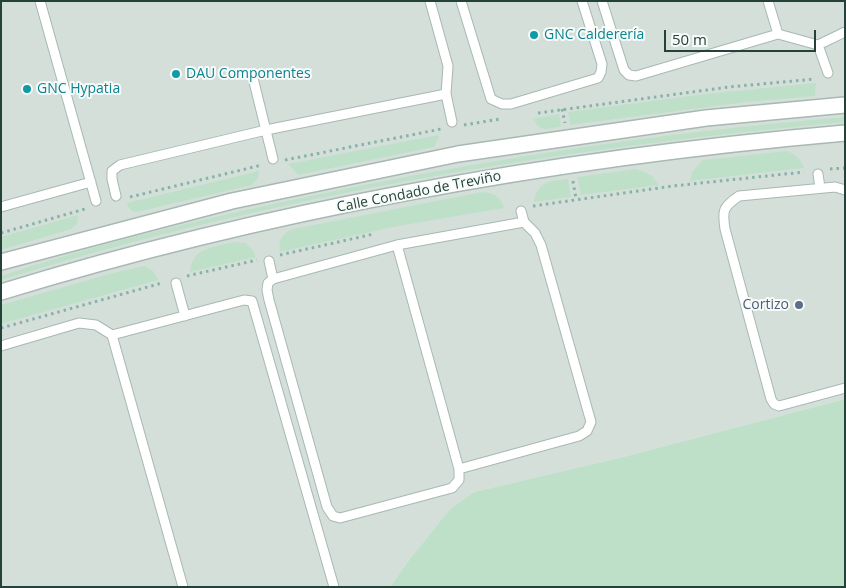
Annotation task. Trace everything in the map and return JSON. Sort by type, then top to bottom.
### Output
[{"type":"street","name":"Calle Condado de Treviño","points":[[1,262],[232,201],[475,150],[706,118],[845,105]]},
{"type":"street","name":"Calle Condado de Treviño","points":[[1,292],[64,272],[227,230],[392,196],[514,174],[692,149],[845,132]]},
{"type":"lane","points":[[40,1],[96,201]]},
{"type":"lane","points":[[430,1],[448,66],[446,94],[452,122]]},
{"type":"lane","points":[[461,1],[491,99],[502,104],[509,111],[598,78],[602,64],[582,1]]},
{"type":"lane","points":[[602,1],[624,70],[629,75],[636,76],[778,34],[818,46],[845,32]]},
{"type":"lane","points":[[768,1],[778,34]]},
{"type":"lane","points":[[818,46],[828,73]]},
{"type":"lane","points":[[253,78],[272,159]]},
{"type":"lane","points":[[116,196],[112,171],[120,164],[266,130],[446,94]]},
{"type":"lane","points":[[818,174],[820,188]]},
{"type":"lane","points":[[1,207],[90,182]]},
{"type":"lane","points":[[845,190],[835,187],[739,196],[727,204],[722,216],[771,399],[774,404],[778,406],[845,388]]},
{"type":"lane","points":[[460,469],[578,436],[587,430],[591,422],[540,245],[535,232],[524,222],[521,211]]},
{"type":"lane","points":[[397,245],[460,469],[459,480],[452,488],[340,518],[333,516],[327,507],[269,300],[268,283],[273,279],[397,245],[524,222]]},
{"type":"lane","points":[[269,261],[273,279]]},
{"type":"lane","points":[[176,282],[185,316]]},
{"type":"lane","points":[[112,335],[244,300],[252,301],[334,587]]},
{"type":"lane","points":[[1,346],[78,323],[96,325],[112,335],[183,587]]},
{"type":"path","points":[[532,114],[664,95],[819,79]]},
{"type":"path","points":[[462,125],[509,111]]},
{"type":"path","points":[[1,233],[88,208]]},
{"type":"shaded area","points":[[1,1],[845,1],[845,399],[623,457],[474,492],[450,509],[390,587],[1,587]]},
{"type":"green space","points":[[816,83],[815,96],[747,102],[570,125],[568,112],[705,94]]},
{"type":"green space","points":[[559,114],[561,127],[545,129],[539,127],[533,119]]},
{"type":"green space","points":[[845,117],[845,122],[631,146],[419,179],[208,223],[104,250],[1,280],[1,276],[136,236],[273,204],[415,175],[629,141]]},
{"type":"green space","points":[[438,135],[439,137],[434,147],[298,175],[288,164]]},
{"type":"green space","points":[[787,151],[798,158],[804,168],[690,181],[692,172],[703,160]]},
{"type":"green space","points":[[636,169],[651,175],[659,185],[581,195],[577,177]]},
{"type":"green space","points":[[259,171],[258,178],[252,185],[137,212],[130,209],[127,203]]},
{"type":"green space","points":[[568,179],[571,197],[534,202],[538,190],[545,183]]},
{"type":"green space","points":[[482,192],[496,196],[504,208],[393,227],[280,252],[282,238],[293,229]]},
{"type":"green space","points":[[78,215],[77,224],[71,229],[1,250],[1,237]]},
{"type":"green space","points":[[234,242],[246,243],[256,257],[190,272],[195,257],[205,249]]},
{"type":"green space","points":[[144,266],[153,271],[158,280],[1,324],[1,305]]},
{"type":"green space","points":[[845,399],[845,587],[390,587],[450,509],[474,492],[623,457]]},
{"type":"place","name":"GNC Calderería","points":[[534,35]]},
{"type":"place","name":"DAU Componentes","points":[[176,74]]},
{"type":"place","name":"GNC Hypatia","points":[[27,89]]},
{"type":"place","name":"Cortizo","points":[[799,305]]}]
